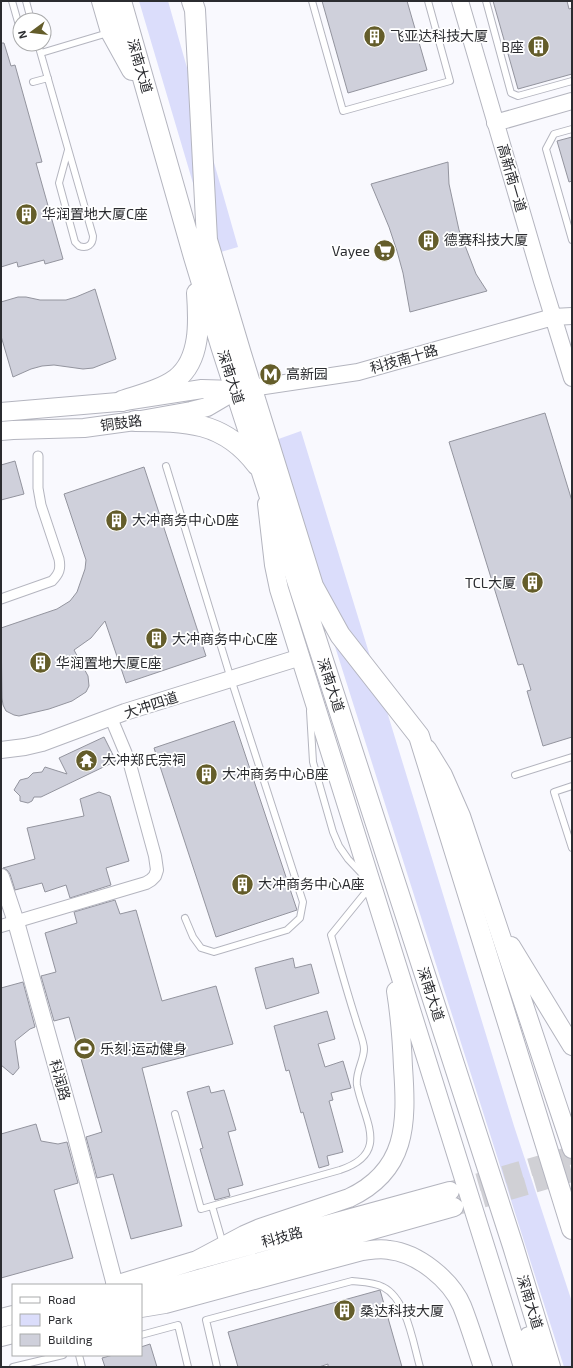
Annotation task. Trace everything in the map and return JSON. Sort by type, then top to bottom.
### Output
[{"type":"main road","points":[[102,1],[111,32],[149,101]]},
{"type":"main road","name":"深南大道","points":[[121,1],[194,257],[222,349],[244,389],[313,586],[340,635],[419,736],[572,1229]]},
{"type":"main road","name":"深南大道","points":[[192,1],[195,10],[207,240],[244,389],[264,479],[550,1367]]},
{"type":"main road","points":[[122,401],[168,384],[185,371],[189,364],[194,352],[198,318],[194,257]]},
{"type":"main road","name":"铜鼓路","points":[[1,412],[63,408],[202,389],[244,389]]},
{"type":"main road","name":"铜鼓路","points":[[1,431],[84,428],[135,421],[191,411],[207,406],[244,389]]},
{"type":"main road","points":[[135,421],[173,421],[190,423],[216,431],[234,441],[250,455],[258,465],[264,479],[276,577],[523,1367]]},
{"type":"main road","points":[[419,736],[443,774],[461,816],[572,1149]]},
{"type":"main road","points":[[496,923],[572,1046]]},
{"type":"main road","points":[[197,1260],[260,1228],[349,1198],[363,1191],[386,1171],[395,1157],[401,1141],[406,1099],[401,1030],[386,929]]},
{"type":"main road","name":"科技路","points":[[118,1284],[197,1260],[452,1199],[142,1295]]},
{"type":"main road","points":[[512,1246],[535,1367]]},
{"type":"main road","points":[[142,1308],[165,1304],[362,1251],[380,1249],[390,1250],[406,1254],[429,1266],[448,1285],[462,1305],[483,1367]]},
{"type":"main road","points":[[1,1318],[12,1315]]},
{"type":"main road","points":[[1,1337],[12,1334]]},
{"type":"street","name":"高新南一道","points":[[460,1],[572,378]]},
{"type":"street","points":[[495,123],[572,101]]},
{"type":"street","name":"科技南十路","points":[[553,317],[572,305]]},
{"type":"street","name":"科技南十路","points":[[244,389],[358,372],[553,317],[572,316]]},
{"type":"street","points":[[1,599],[52,581],[57,576],[60,568],[59,559],[41,505],[38,488],[38,456]]},
{"type":"street","name":"大冲四道","points":[[1,750],[42,743],[125,712],[300,657]]},
{"type":"street","points":[[1,926],[146,883],[155,876],[157,870],[154,856],[133,777],[124,748],[111,718]]},
{"type":"street","name":"科润路","points":[[1,877],[16,922],[75,1133],[115,1284]]},
{"type":"lane","points":[[12,1],[15,12]]},
{"type":"lane","points":[[26,1],[29,12]]},
{"type":"lane","points":[[312,1],[343,111],[450,81],[428,1]]},
{"type":"lane","points":[[486,1],[511,93],[518,96],[572,82]]},
{"type":"lane","points":[[52,44],[111,32]]},
{"type":"lane","points":[[40,52],[93,236],[92,242],[86,247],[79,246],[75,242],[59,183],[68,150]]},
{"type":"lane","points":[[33,82],[48,78]]},
{"type":"lane","points":[[572,128],[554,134],[546,149],[572,240]]},
{"type":"lane","points":[[166,466],[231,679],[303,902],[300,918],[287,930],[214,952],[201,948],[193,937],[185,918]]},
{"type":"lane","points":[[515,775],[572,757]]},
{"type":"lane","points":[[572,786],[554,792],[572,848]]},
{"type":"lane","points":[[175,1114],[201,1209],[353,1166],[364,1156],[371,1140],[370,1130],[357,1083],[364,1048],[331,935],[372,884]]},
{"type":"lane","points":[[212,1206],[223,1246]]},
{"type":"lane","points":[[217,1367],[206,1320],[352,1281],[368,1282],[383,1286],[392,1293],[405,1315],[420,1367]]},
{"type":"lane","points":[[142,1335],[178,1325],[188,1367]]},
{"type":"lane","points":[[13,1367],[59,1356]]},
{"type":"lane","points":[[79,1356],[82,1367]]},
{"type":"green space","points":[[139,1],[168,1],[238,247],[214,254]]},
{"type":"green space","points":[[301,431],[514,1126],[572,1302],[572,1367],[564,1367],[270,442]]},
{"type":"building","name":"飞亚达科技大厦","points":[[322,1],[407,1],[427,70],[348,93]]},
{"type":"building","name":"B座","points":[[493,1],[567,1],[569,9],[572,8],[572,74],[518,89]]},
{"type":"building","name":"华润置地大厦C座","points":[[1,43],[4,43],[11,66],[15,65],[42,162],[36,163],[63,259],[45,264],[44,260],[18,267],[17,262],[1,267]]},
{"type":"building","points":[[572,137],[572,181],[569,182],[557,141]]},
{"type":"building","name":"德赛科技大厦","points":[[448,162],[449,184],[459,230],[476,274],[487,291],[410,312],[403,273],[397,251],[389,227],[371,184]]},
{"type":"building","points":[[95,289],[116,359],[93,368],[83,369],[54,365],[42,366],[13,377],[1,336],[1,302],[18,297],[40,300],[66,300]]},
{"type":"building","name":"TCL大厦","points":[[545,413],[572,501],[572,737],[543,746],[527,691],[531,690],[523,664],[518,665],[449,442]]},
{"type":"building","points":[[15,461],[24,494],[1,500],[1,465]]},
{"type":"building","points":[[144,467],[206,656],[126,683],[105,621],[91,638],[74,650],[88,676],[89,686],[86,692],[72,701],[49,709],[19,716],[6,711],[2,698],[1,628],[57,609],[70,601],[77,592],[85,569],[86,560],[64,494]]},
{"type":"building","points":[[234,721],[297,910],[216,937],[154,748]]},
{"type":"building","points":[[104,737],[116,761],[41,797],[34,797],[32,801],[28,803],[20,801],[20,796],[14,790],[20,780],[28,778],[33,773],[42,772],[45,767],[67,774],[59,758]]},
{"type":"building","points":[[99,792],[110,796],[129,861],[106,868],[111,885],[70,898],[66,885],[45,892],[42,883],[15,890],[10,874],[3,868],[35,859],[27,828],[84,816],[80,799]]},
{"type":"building","points":[[115,900],[120,914],[136,910],[162,1001],[216,986],[233,1044],[142,1068],[182,1226],[131,1239],[113,1174],[97,1178],[86,1137],[102,1132],[69,1017],[54,1021],[41,976],[56,972],[45,933],[77,923],[74,912]]},
{"type":"building","points":[[293,958],[295,968],[311,964],[319,993],[266,1009],[255,968]]},
{"type":"building","points":[[23,982],[35,1027],[30,1029],[15,1041],[19,1068],[13,1075],[1,1065],[1,988]]},
{"type":"building","points":[[327,1011],[335,1039],[318,1044],[325,1067],[343,1061],[351,1088],[331,1093],[333,1100],[329,1101],[343,1152],[327,1156],[329,1165],[319,1168],[289,1070],[286,1071],[274,1026]]},
{"type":"building","points":[[209,1086],[211,1093],[224,1090],[236,1130],[228,1132],[243,1185],[228,1189],[230,1196],[215,1200],[200,1149],[203,1148],[187,1092]]},
{"type":"building","points":[[36,1124],[41,1141],[58,1144],[67,1142],[78,1183],[54,1190],[73,1258],[1,1278],[1,1134]]},
{"type":"building","name":"桑达科技大厦","points":[[380,1290],[402,1367],[328,1367],[328,1364],[319,1367],[238,1367],[228,1332]]},
{"type":"building","points":[[150,1344],[157,1367],[105,1367],[102,1358],[109,1356],[142,1356],[142,1347]]},
{"type":"tunnel","points":[[452,1190],[572,1155]]},
{"type":"tunnel","points":[[457,1206],[572,1173]]},
{"type":"place","name":"飞亚达科技大厦","points":[[374,36]]},
{"type":"place","name":"B座","points":[[539,47]]},
{"type":"place","name":"华润置地大厦C座","points":[[26,214]]},
{"type":"place","name":"德赛科技大厦","points":[[428,240]]},
{"type":"place","name":"Vayee","points":[[385,251]]},
{"type":"place","name":"高新园","points":[[271,374]]},
{"type":"place","name":"大冲商务中心D座","points":[[117,520]]},
{"type":"place","name":"TCL大厦","points":[[532,583]]},
{"type":"place","name":"大冲商务中心C座","points":[[156,639]]},
{"type":"place","name":"华润置地大厦E座","points":[[41,663]]},
{"type":"place","name":"大冲郑氏宗祠","points":[[87,760]]},
{"type":"place","name":"大冲商务中心B座","points":[[207,774]]},
{"type":"place","name":"大冲商务中心A座","points":[[243,884]]},
{"type":"place","name":"乐刻·运动健身","points":[[84,1049]]},
{"type":"place","name":"桑达科技大厦","points":[[345,1311]]}]
